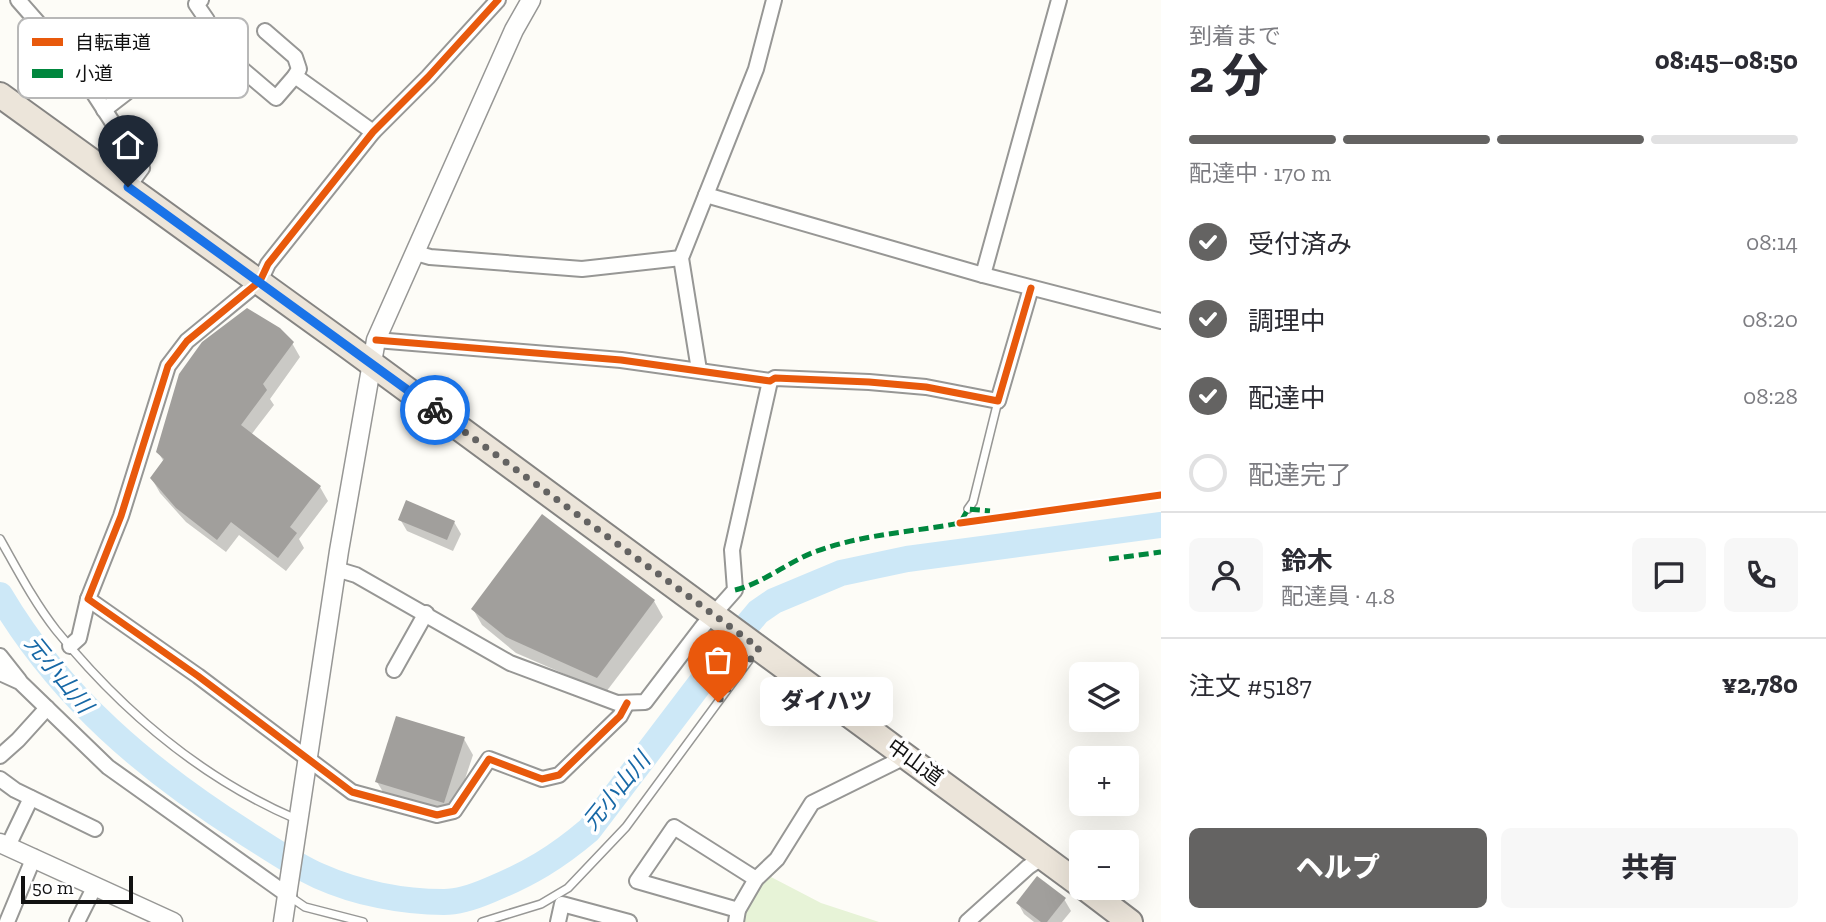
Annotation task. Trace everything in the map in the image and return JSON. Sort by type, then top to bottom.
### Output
[{"type":"highway","name":"中山道","points":[[0,95],[260,281],[373,351],[715,615],[1069,876]]},
{"type":"highway","name":"中山道","points":[[1101,900],[1130,922]]},
{"type":"street","points":[[19,0],[35,18]]},
{"type":"street","points":[[201,0],[196,4],[206,18]]},
{"type":"street","points":[[71,646],[79,638],[89,599],[121,516],[168,366],[187,341],[260,281],[268,264],[373,132],[428,77],[498,0]]},
{"type":"street","points":[[284,922],[336,569],[373,351],[514,30],[531,0]]},
{"type":"street","points":[[699,370],[681,258],[756,69],[774,0]]},
{"type":"street","points":[[983,275],[1059,0]]},
{"type":"street","points":[[248,74],[276,98],[299,69],[295,57],[265,31]]},
{"type":"street","points":[[295,76],[373,132]]},
{"type":"street","points":[[96,98],[142,168],[128,187]]},
{"type":"street","points":[[104,110],[120,98]]},
{"type":"street","points":[[706,195],[983,275],[1161,321]]},
{"type":"street","points":[[416,253],[430,257],[582,269],[681,258]]},
{"type":"street","points":[[373,351],[621,360],[770,381],[775,378],[926,387],[998,401],[1031,288]]},
{"type":"street","points":[[336,569],[356,575],[510,663],[617,703],[645,702],[734,590],[732,550],[770,381]]},
{"type":"street","points":[[89,599],[198,676],[352,792],[437,815],[454,811],[489,758],[542,779],[559,775],[620,716],[626,703]]},
{"type":"street","points":[[394,670],[425,613]]},
{"type":"street","points":[[0,656],[20,682],[108,767],[180,821],[289,892]]},
{"type":"street","points":[[0,673],[20,682]]},
{"type":"street","points":[[0,755],[18,740],[47,708]]},
{"type":"street","points":[[756,879],[674,827],[637,881],[737,916],[756,879],[777,859],[812,803],[907,756]]},
{"type":"street","points":[[0,779],[95,829]]},
{"type":"street","points":[[32,798],[4,844],[173,922]]},
{"type":"street","points":[[967,922],[1028,867],[1043,857]]},
{"type":"street","points":[[7,922],[34,858]]},
{"type":"street","points":[[77,922],[95,886]]},
{"type":"street","points":[[558,922],[562,904],[629,922]]},
{"type":"lane","points":[[968,509],[998,401]]},
{"type":"lane","points":[[0,539],[55,629],[127,707],[164,740],[230,786],[299,825]]},
{"type":"lane","points":[[482,922],[541,904],[568,888],[626,827],[757,646]]},
{"type":"lane","points":[[289,892],[305,907],[363,922]]},
{"type":"green space","points":[[771,877],[821,903],[879,922],[741,922],[754,891]]},
{"type":"building","points":[[247,308],[280,328],[294,342],[263,384],[267,390],[241,425],[321,486],[290,527],[297,533],[278,558],[231,522],[217,540],[176,508],[150,478],[164,459],[156,452],[179,374],[202,342]]},
{"type":"building","points":[[406,500],[455,521],[447,540],[398,520]]},
{"type":"building","points":[[542,514],[655,600],[597,678],[506,637],[471,609]]},
{"type":"building","points":[[396,716],[465,737],[444,803],[375,782]]},
{"type":"building","points":[[1037,876],[1066,898],[1047,922],[1041,922],[1016,903]]},
{"type":"waterway","name":"元小山川","points":[[0,595],[50,667],[79,699],[141,757],[210,809],[291,862],[334,882],[364,892],[396,898],[450,902],[479,894],[517,878],[553,857],[589,830],[721,656],[758,612],[774,601],[841,573],[907,559],[1161,525]]},
{"type":"marked path","points":[[735,590],[746,587],[807,555],[835,545],[960,523],[968,509],[990,511]]},
{"type":"marked path","points":[[1109,559],[1161,552]]},
{"type":"cycle path","points":[[498,0],[428,77],[373,132],[268,264],[260,281],[187,341],[168,366],[121,516],[88,599],[198,676],[352,792],[437,815],[454,811],[489,759],[542,779],[559,775],[620,716],[627,703]]},
{"type":"cycle path","points":[[376,340],[621,360],[770,381],[775,378],[926,387],[998,401],[1031,288]]},
{"type":"cycle path","points":[[960,523],[1161,495]]},
{"type":"way so far","points":[[435,410],[759,648],[718,702]]},
{"type":"place","name":"ダイハツ","points":[[718,702]]},
{"type":"route","points":[[128,187],[435,410]]}]
